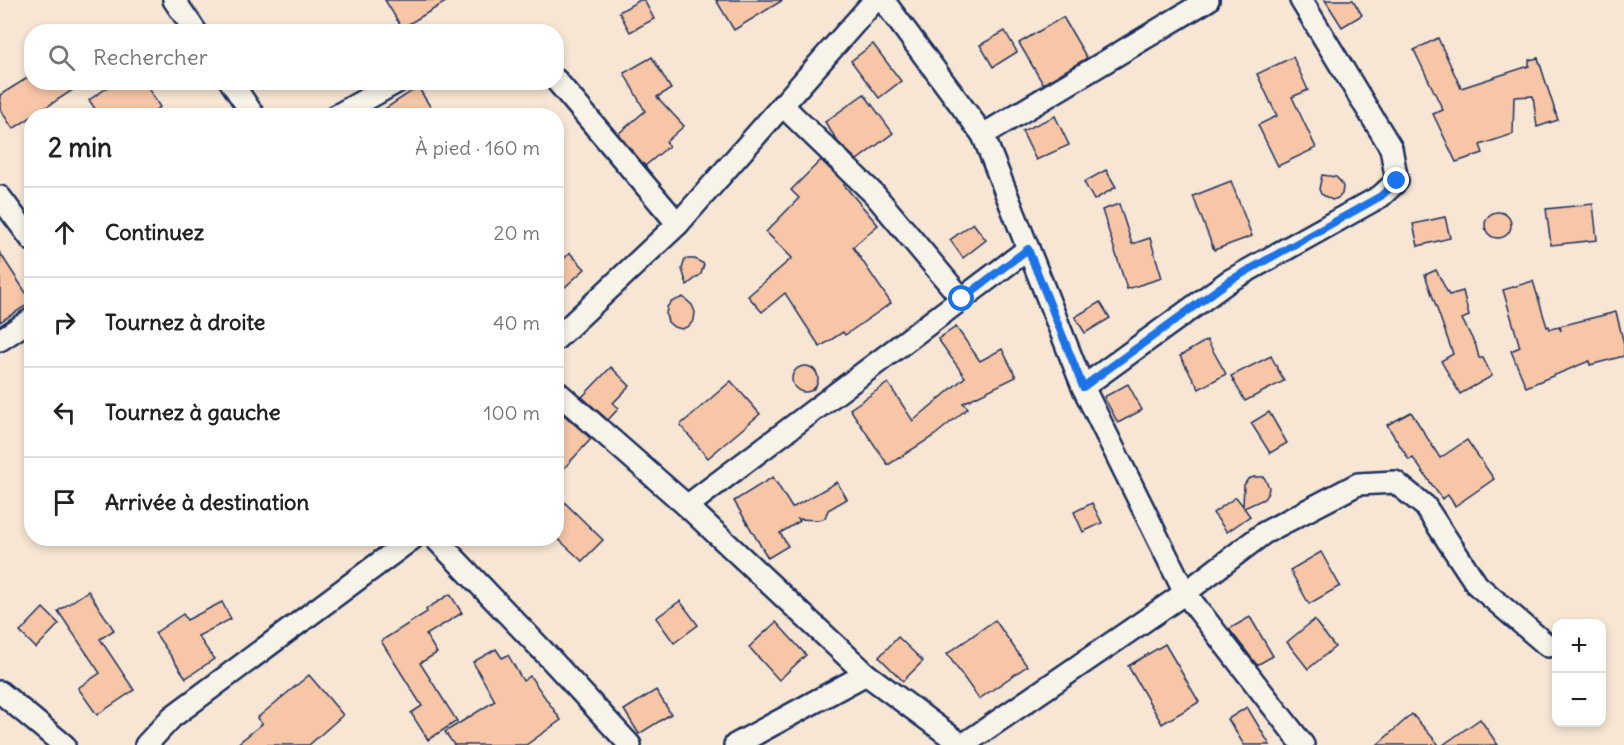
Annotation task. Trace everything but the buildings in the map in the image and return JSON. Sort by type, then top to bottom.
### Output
[{"type":"street","points":[[174,0],[190,24]]},
{"type":"street","points":[[564,331],[678,224],[875,0]]},
{"type":"street","points":[[883,0],[984,135],[1083,387],[1185,593],[1303,745]]},
{"type":"street","points":[[984,135],[1208,0]]},
{"type":"street","points":[[1083,387],[1229,281],[1381,196],[1397,181],[1391,148],[1301,0]]},
{"type":"street","points":[[564,89],[678,224]]},
{"type":"street","points":[[236,90],[249,108]]},
{"type":"street","points":[[350,108],[383,90]]},
{"type":"street","points":[[782,105],[875,195],[962,299]]},
{"type":"street","points":[[0,197],[24,229]]},
{"type":"street","points":[[687,506],[1028,249]]},
{"type":"street","points":[[0,340],[24,324]]},
{"type":"street","points":[[564,398],[687,506],[866,674],[963,745],[1185,593],[1264,533],[1358,484],[1395,482],[1425,506],[1477,585],[1548,646]]},
{"type":"street","points":[[146,745],[172,717],[402,546]]},
{"type":"street","points":[[443,546],[630,745]]},
{"type":"street","points":[[735,745],[866,674]]},
{"type":"street","points":[[0,692],[64,745]]},
{"type":"route","points":[[962,299],[1028,249],[1083,387],[1229,281],[1381,196],[1397,181]]}]
